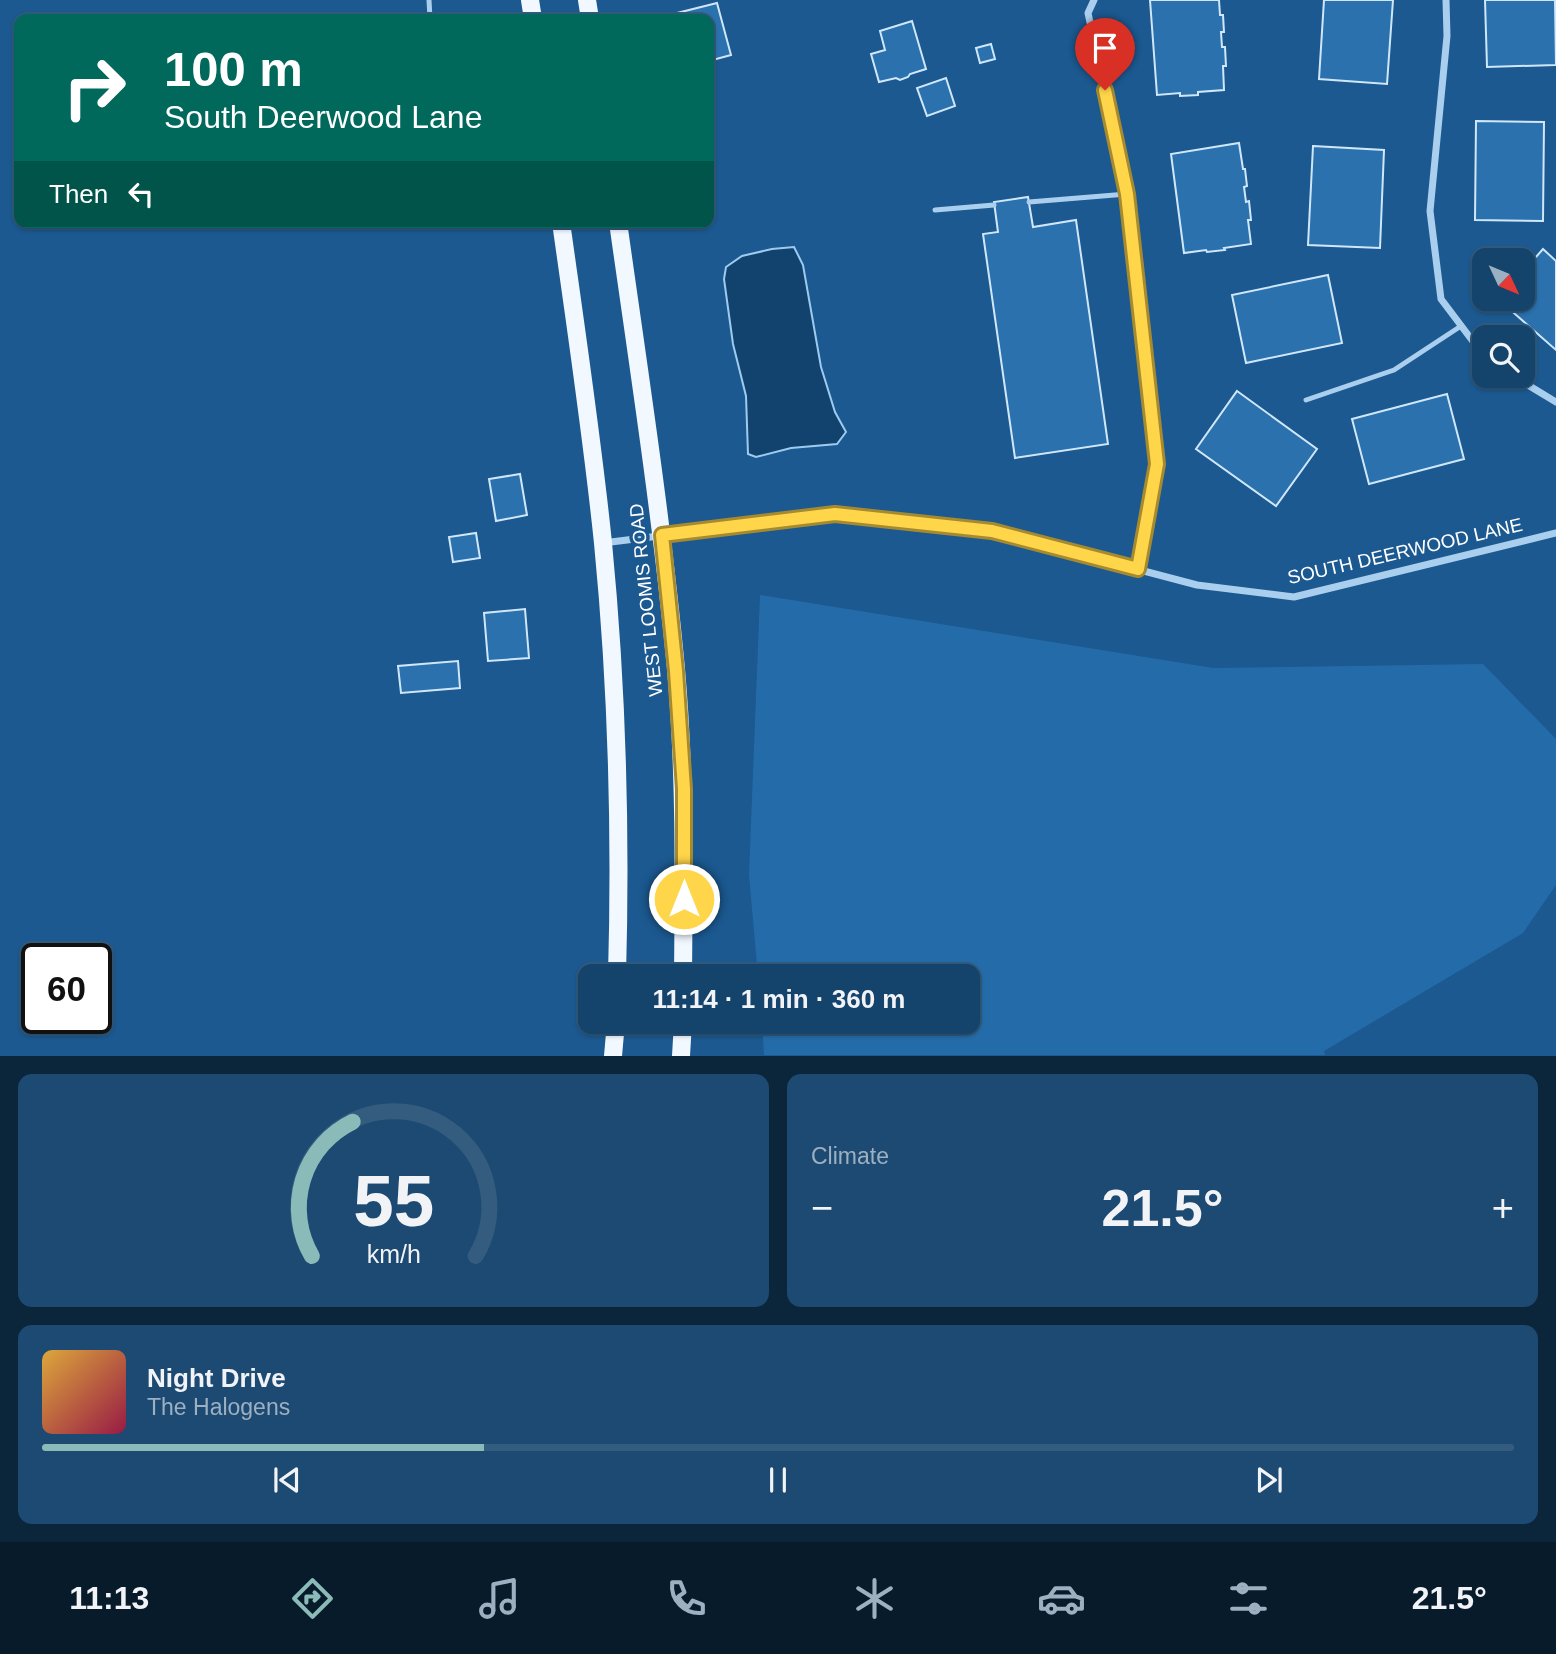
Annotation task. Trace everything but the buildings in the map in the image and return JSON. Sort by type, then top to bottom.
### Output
[{"type":"main road","name":"WEST LOOMIS ROAD","points":[[562,228],[603,543],[617,772],[620,891],[617,964]]},
{"type":"main road","name":"WEST LOOMIS ROAD","points":[[619,228],[662,535],[676,671],[684,789],[684,964]]},
{"type":"main road","points":[[614,1055],[615,1034]]},
{"type":"main road","points":[[681,1055],[682,1034]]},
{"type":"street","points":[[1094,0],[1088,13],[1127,194],[1157,464],[1138,569]]},
{"type":"street","points":[[1446,0],[1447,36],[1430,211],[1441,299],[1472,340]]},
{"type":"street","points":[[1533,388],[1556,402]]},
{"type":"street","name":"SOUTH DEERWOOD LANE","points":[[603,543],[835,514],[992,531],[1197,585],[1294,597],[1556,533]]},
{"type":"lane","points":[[1029,202],[1127,194]]},
{"type":"lane","points":[[935,209],[994,205]]},
{"type":"lane","points":[[1306,400],[1394,370],[1461,326]]},
{"type":"shaded area","points":[[794,247],[803,265],[821,367],[835,412],[846,432],[837,444],[791,448],[756,457],[748,454],[746,396],[733,344],[724,279],[726,267],[742,256]]},
{"type":"shaded area","points":[[760,595],[1213,668],[1483,664],[1556,739],[1556,885],[1523,933],[1324,1051],[1325,1055],[764,1055],[763,1034],[980,1034],[980,964],[757,964],[749,875]]},
{"type":"route","points":[[684,899],[684,789],[676,671],[662,535],[835,514],[992,531],[1138,569],[1157,464],[1127,194],[1105,90]]}]
